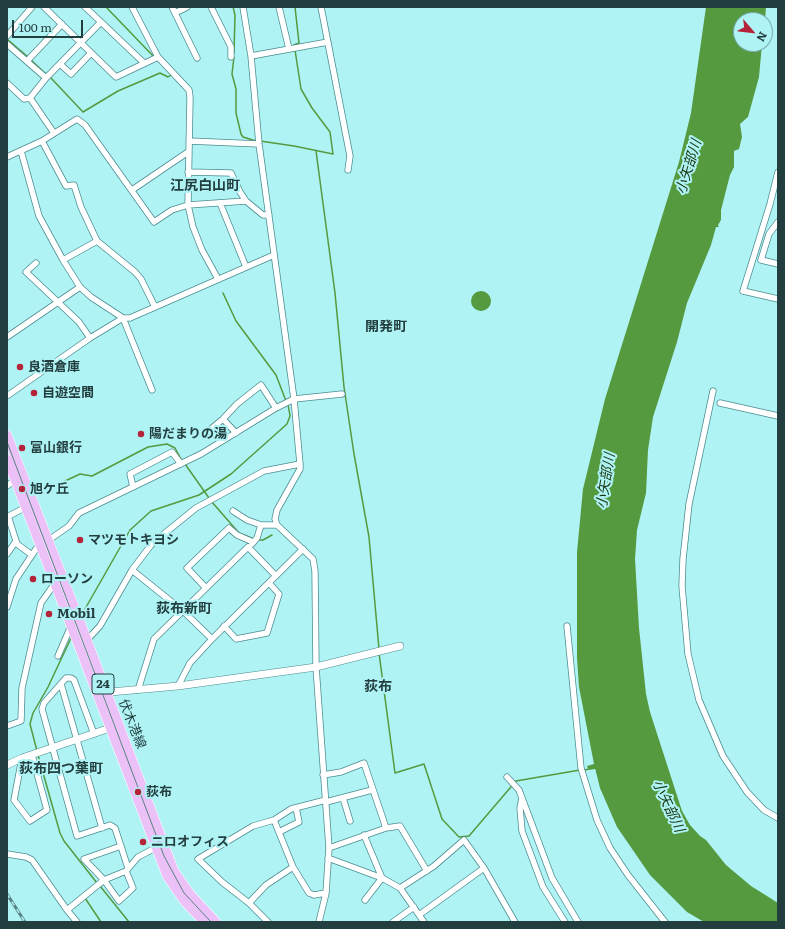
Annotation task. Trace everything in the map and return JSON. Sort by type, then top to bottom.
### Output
[{"type":"main road","name":"伏木港線","points":[[7,435],[44,543],[87,640],[110,728],[174,887],[185,902],[204,922]]},
{"type":"main road","name":"伏木港線","points":[[7,459],[15,480],[30,505]]},
{"type":"main road","name":"伏木港線","points":[[44,543],[55,583],[72,626],[102,694],[127,745],[159,847],[190,894],[216,922]]},
{"type":"street","points":[[7,36],[32,7]]},
{"type":"street","points":[[44,7],[116,77],[158,57]]},
{"type":"street","points":[[85,7],[144,63]]},
{"type":"street","points":[[132,7],[158,57],[189,90],[188,205],[193,227],[202,250],[218,279]]},
{"type":"street","points":[[172,7],[197,58]]},
{"type":"street","points":[[175,13],[187,7]]},
{"type":"street","points":[[211,7],[230,48],[231,57]]},
{"type":"street","points":[[243,7],[251,56],[259,144],[294,399],[300,464],[297,474],[277,510],[275,519],[277,524],[313,559],[315,571],[316,666],[329,848],[326,893],[319,922]]},
{"type":"street","points":[[279,7],[289,49]]},
{"type":"street","points":[[321,7],[350,156],[348,170]]},
{"type":"street","points":[[30,98],[48,76],[101,22]]},
{"type":"street","points":[[28,59],[62,24]]},
{"type":"street","points":[[251,56],[328,42]]},
{"type":"street","points":[[7,44],[48,76]]},
{"type":"street","points":[[60,64],[71,74],[91,53]]},
{"type":"street","points":[[7,83],[24,98],[30,98]]},
{"type":"street","points":[[30,98],[54,133]]},
{"type":"street","points":[[7,158],[42,141],[77,119],[85,125],[154,222],[172,210],[188,205],[246,201]]},
{"type":"street","points":[[42,141],[66,186],[74,185],[81,206],[97,241],[142,279],[155,307]]},
{"type":"street","points":[[189,141],[259,144]]},
{"type":"street","points":[[21,151],[39,216],[62,260],[80,287],[123,318],[152,390]]},
{"type":"street","points":[[132,190],[188,152]]},
{"type":"street","points":[[188,172],[232,174],[246,201],[263,215],[269,215]]},
{"type":"street","points":[[778,172],[770,204],[743,291],[778,299]]},
{"type":"street","points":[[220,203],[246,267]]},
{"type":"street","points":[[778,222],[769,234],[761,260],[778,264]]},
{"type":"street","points":[[62,260],[97,241]]},
{"type":"street","points":[[7,396],[90,338],[123,318],[130,318],[274,255]]},
{"type":"street","points":[[36,263],[26,272],[78,322],[90,338]]},
{"type":"street","points":[[7,337],[80,287]]},
{"type":"street","points":[[211,429],[237,404],[261,385],[276,408]]},
{"type":"street","points":[[713,391],[689,504],[683,559],[682,586],[688,654],[699,700],[723,756],[747,792],[764,810],[778,818]]},
{"type":"street","points":[[7,607],[16,580],[32,555],[44,543],[69,526],[79,513],[181,464],[294,399],[342,394]]},
{"type":"street","points":[[720,403],[778,416]]},
{"type":"street","points":[[223,419],[236,433]]},
{"type":"street","points":[[133,487],[130,474],[172,452],[181,464]]},
{"type":"street","points":[[87,640],[100,626],[132,570],[151,545],[196,508],[264,471],[300,464]]},
{"type":"street","points":[[7,486],[15,480]]},
{"type":"street","points":[[30,505],[8,516],[17,544],[32,555]]},
{"type":"street","points":[[233,511],[247,520],[262,525],[277,524]]},
{"type":"street","points":[[138,690],[154,639],[257,538],[262,525]]},
{"type":"street","points":[[206,588],[187,568],[229,528],[238,535],[253,542]]},
{"type":"street","points":[[7,554],[16,541]]},
{"type":"street","points":[[248,547],[276,576]]},
{"type":"street","points":[[178,686],[190,663],[224,626],[303,549]]},
{"type":"street","points":[[132,570],[183,611],[212,639]]},
{"type":"street","points":[[7,726],[20,721],[22,688],[41,603],[55,583]]},
{"type":"street","points":[[224,626],[236,639],[267,633],[279,594],[269,583]]},
{"type":"street","points":[[58,656],[72,626]]},
{"type":"street","points":[[567,626],[581,768],[597,820],[610,848],[628,876],[665,922]]},
{"type":"street","points":[[102,694],[178,686],[316,666],[400,646]]},
{"type":"street","points":[[94,734],[74,680],[71,678],[66,678],[44,703],[42,709],[77,836],[110,825],[115,828],[121,846],[133,888],[119,901],[104,880],[84,859],[121,846]]},
{"type":"street","points":[[61,684],[102,828]]},
{"type":"street","points":[[7,765],[22,758],[110,728]]},
{"type":"street","points":[[22,758],[14,800],[30,821],[47,810],[32,755]]},
{"type":"street","points":[[323,775],[341,772],[364,763],[386,828]]},
{"type":"street","points":[[507,777],[516,784],[552,878],[578,922]]},
{"type":"street","points":[[268,922],[249,903],[222,882],[198,859],[253,826],[274,820],[296,808],[372,790]]},
{"type":"street","points":[[343,798],[350,821]]},
{"type":"street","points":[[522,798],[520,808],[522,831],[543,887],[565,922]]},
{"type":"street","points":[[279,832],[299,822],[296,808]]},
{"type":"street","points":[[274,820],[293,867],[309,893],[314,895],[326,893]]},
{"type":"street","points":[[329,848],[386,828],[400,826],[427,871]]},
{"type":"street","points":[[364,835],[382,878]]},
{"type":"street","points":[[400,888],[427,871],[464,840],[484,868],[514,922]]},
{"type":"street","points":[[67,910],[104,880],[127,869],[138,857],[159,847]]},
{"type":"street","points":[[7,854],[26,857],[32,860],[77,922]]},
{"type":"street","points":[[328,858],[382,878],[400,888],[424,922]]},
{"type":"street","points":[[249,903],[266,885],[293,867]]},
{"type":"street","points":[[419,915],[484,868]]},
{"type":"street","points":[[365,900],[382,878]]},
{"type":"street","points":[[393,922],[414,907]]},
{"type":"water","name":"小矢部川","points":[[706,7],[766,7],[766,12],[733,12],[733,52],[761,52],[759,77],[748,117],[740,124],[742,137],[739,149],[734,151],[734,167],[730,175],[721,210],[721,220],[718,225],[719,227],[716,227],[711,245],[687,303],[677,342],[653,417],[648,450],[646,493],[637,530],[635,559],[639,628],[646,694],[650,712],[682,811],[690,825],[706,840],[726,865],[751,886],[778,903],[778,922],[704,922],[687,912],[650,875],[617,827],[600,788],[595,768],[588,769],[587,766],[594,764],[579,687],[577,658],[577,552],[583,489],[605,399],[679,162],[691,113]]},
{"type":"water","points":[[481,291],[488,294],[491,301],[488,308],[481,311],[474,308],[471,301],[474,294]]},
{"type":"waterway","points":[[106,7],[155,58]]},
{"type":"waterway","points":[[233,7],[235,15],[234,53]]},
{"type":"waterway","points":[[294,46],[299,43],[295,7]]},
{"type":"waterway","points":[[7,39],[28,57]]},
{"type":"waterway","points":[[260,141],[333,154],[330,132],[312,108],[301,89],[295,50]]},
{"type":"waterway","points":[[234,57],[232,74],[236,89],[236,113],[241,134],[243,137],[256,141]]},
{"type":"waterway","points":[[31,60],[47,75]]},
{"type":"waterway","points":[[50,77],[83,112],[118,91],[160,73],[168,77],[171,75]]},
{"type":"waterway","points":[[316,151],[335,293],[344,387],[369,537],[379,649]]},
{"type":"waterway","points":[[223,293],[236,321],[276,375],[286,401]]},
{"type":"waterway","points":[[81,616],[130,530],[151,511],[199,495],[231,474],[287,424],[290,416],[288,404]]},
{"type":"waterway","points":[[46,490],[80,474],[92,476],[148,447],[167,444],[175,448],[182,461]]},
{"type":"waterway","points":[[185,464],[209,498]]},
{"type":"waterway","points":[[211,501],[239,533],[254,539]]},
{"type":"waterway","points":[[258,540],[263,540],[272,535]]},
{"type":"waterway","points":[[37,751],[30,724],[33,713],[48,687],[72,636]]},
{"type":"waterway","points":[[379,653],[395,773],[424,764],[442,819],[459,837],[469,836],[516,781],[580,770]]},
{"type":"waterway","points":[[38,755],[60,833],[64,841],[97,883]]},
{"type":"waterway","points":[[584,770],[596,768]]},
{"type":"waterway","points":[[100,886],[129,922]]},
{"type":"waterway","points":[[85,898],[101,922]]},
{"type":"tram line","points":[[7,442],[164,856],[184,893],[211,922]]},
{"type":"railway","points":[[7,894],[25,922]]},
{"type":"place","name":"良酒倉庫","points":[[20,367]]},
{"type":"place","name":"自遊空間","points":[[34,393]]},
{"type":"place","name":"陽だまりの湯","points":[[141,434]]},
{"type":"place","name":"富山銀行","points":[[22,448]]},
{"type":"place","name":"旭ケ丘","points":[[22,489]]},
{"type":"place","name":"マツモトキヨシ","points":[[80,540]]},
{"type":"place","name":"ローソン","points":[[33,579]]},
{"type":"place","name":"Mobil","points":[[49,614]]},
{"type":"place","name":"荻布","points":[[138,792]]},
{"type":"place","name":"ニロオフィス","points":[[143,842]]},
{"type":"district","name":"江尻白山町","points":[[205,186]]},
{"type":"district","name":"開発町","points":[[386,327]]},
{"type":"district","name":"荻布新町","points":[[184,609]]},
{"type":"district","name":"荻布","points":[[378,687]]},
{"type":"district","name":"荻布四つ葉町","points":[[61,769]]}]
